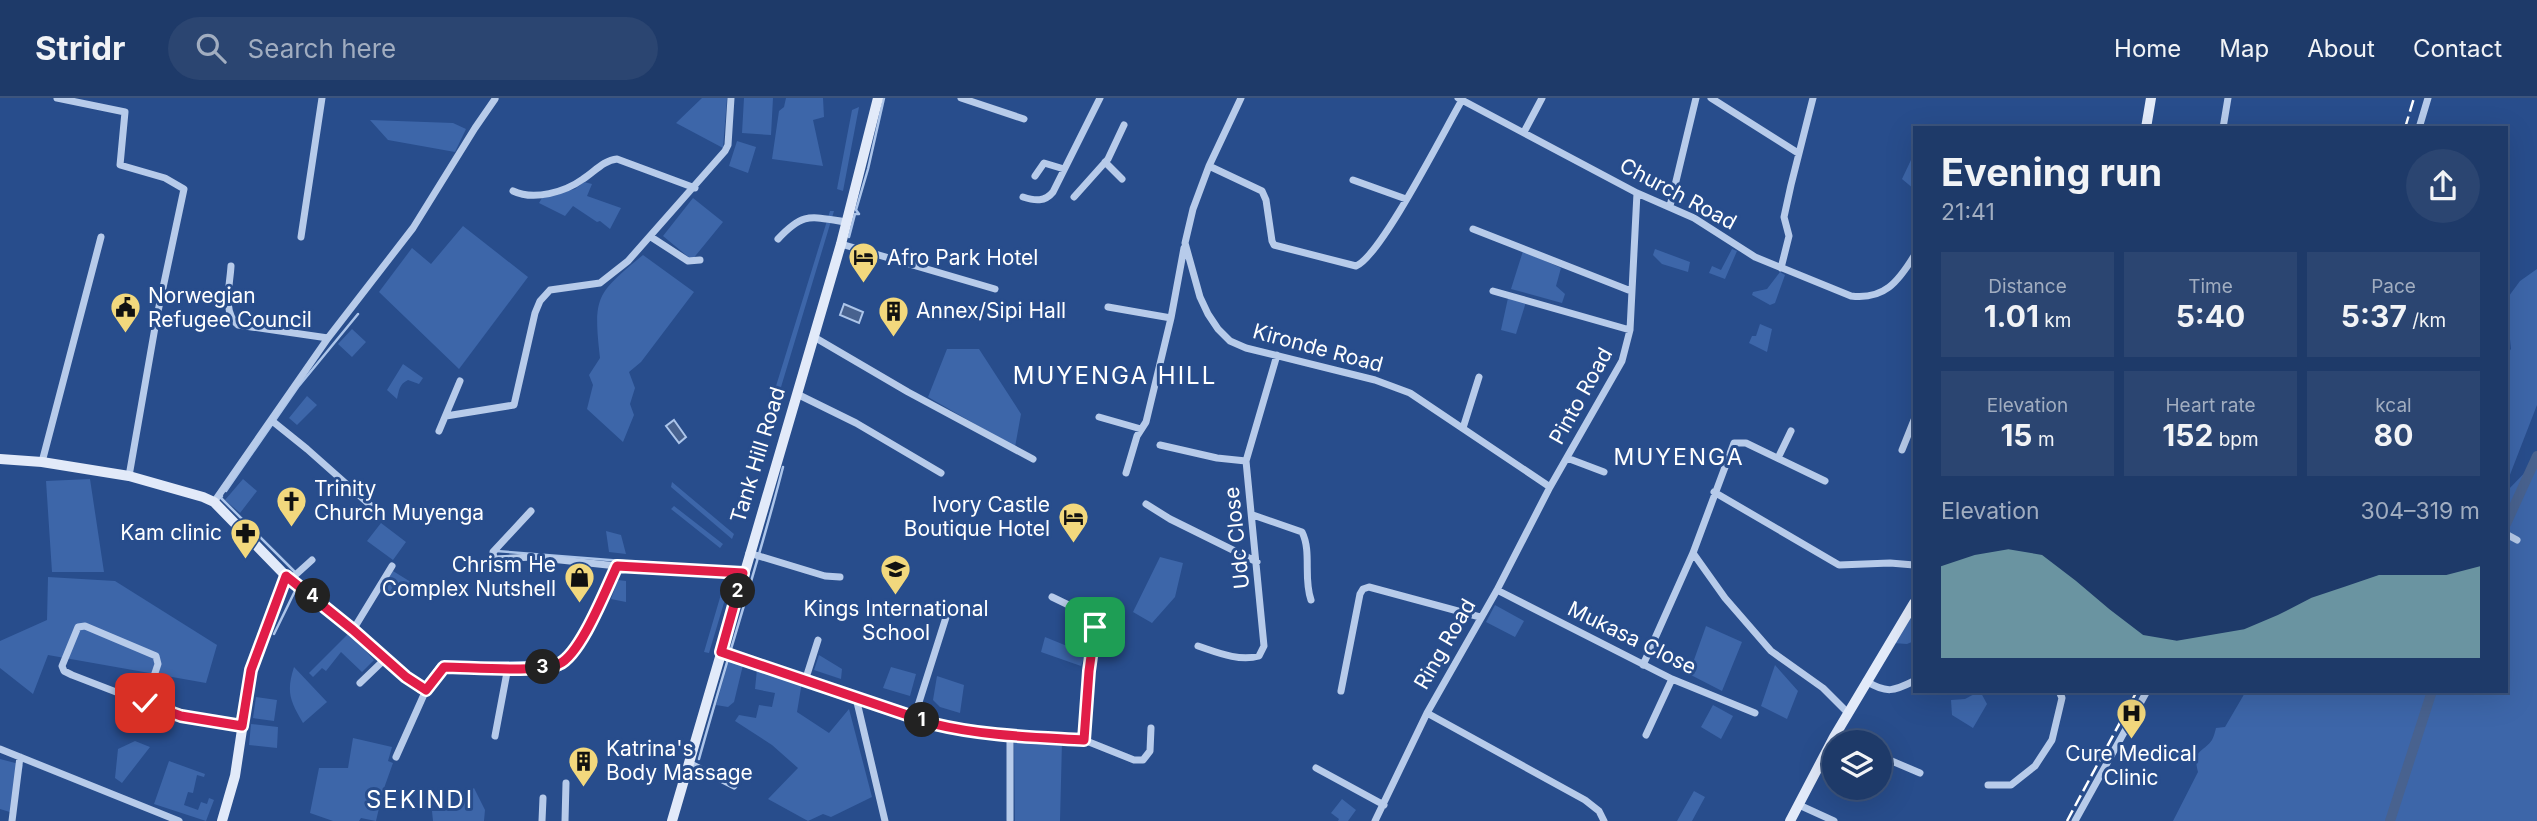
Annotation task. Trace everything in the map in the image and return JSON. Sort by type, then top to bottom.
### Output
[{"type":"street","points":[[57,98],[85,100],[125,112],[118,161],[121,166],[165,178],[184,189],[129,476]]},
{"type":"street","points":[[301,237],[322,98]]},
{"type":"street","points":[[446,416],[514,405],[535,313],[546,294],[558,287],[600,283],[628,261],[651,237],[721,157],[728,145],[731,98]]},
{"type":"street","name":"Tank Hill Road","points":[[672,821],[841,244],[878,98]]},
{"type":"street","points":[[961,98],[1024,119]]},
{"type":"street","points":[[1023,197],[1040,200],[1048,198],[1100,98]]},
{"type":"street","name":"Kironde Road","points":[[1241,98],[1209,166],[1193,209],[1185,243],[1200,297],[1217,329],[1230,341],[1246,348],[1410,393],[1550,487]]},
{"type":"street","points":[[1524,132],[1542,98]]},
{"type":"street","points":[[1670,206],[1696,98]]},
{"type":"street","points":[[1711,98],[1798,153]]},
{"type":"street","points":[[1781,268],[1789,236],[1784,217],[1813,98]]},
{"type":"street","points":[[2146,126],[2151,98]]},
{"type":"street","points":[[2223,126],[2228,98]]},
{"type":"street","points":[[2420,126],[2428,98]]},
{"type":"street","points":[[214,502],[328,338],[413,228],[495,99]]},
{"type":"street","points":[[1209,166],[1262,191],[1274,245],[1352,265],[1364,262],[1391,226],[1460,99]]},
{"type":"street","name":"Church Road","points":[[1460,99],[1637,193],[1709,226],[1755,257],[1851,296],[1866,296],[1887,290],[1900,278],[1913,258]]},
{"type":"street","points":[[1074,197],[1105,162],[1124,125]]},
{"type":"street","points":[[513,191],[530,196],[567,188],[608,161],[617,159],[695,188]]},
{"type":"street","points":[[1105,162],[1122,179]]},
{"type":"street","points":[[1035,176],[1044,163],[1064,169]]},
{"type":"street","points":[[1353,180],[1406,199]]},
{"type":"street","name":"Pinto Road","points":[[1550,487],[1622,361],[1630,331],[1637,193]]},
{"type":"street","points":[[778,239],[791,225],[803,218],[846,222]]},
{"type":"street","points":[[1473,229],[1631,291]]},
{"type":"street","points":[[42,462],[101,237]]},
{"type":"street","points":[[651,237],[688,261],[700,260]]},
{"type":"street","points":[[1126,473],[1137,436],[1146,422],[1171,318],[1185,243]]},
{"type":"street","points":[[841,244],[995,289]]},
{"type":"street","points":[[231,267],[228,311],[230,319],[238,325],[328,338]]},
{"type":"street","points":[[1493,291],[1630,331]]},
{"type":"street","points":[[1108,307],[1171,318]]},
{"type":"street","points":[[814,337],[908,392],[1033,459]]},
{"type":"street","name":"Udc Close","points":[[1198,646],[1247,658],[1259,656],[1262,652],[1265,634],[1246,461],[1277,355]]},
{"type":"street","points":[[1462,428],[1479,377]]},
{"type":"street","points":[[439,431],[460,381]]},
{"type":"street","points":[[797,394],[856,423],[941,473]]},
{"type":"street","points":[[1099,417],[1141,429]]},
{"type":"street","points":[[271,420],[378,513]]},
{"type":"street","points":[[1902,450],[1913,422]]},
{"type":"street","points":[[1778,458],[1791,431]]},
{"type":"street","points":[[1643,665],[1693,553],[1734,443],[1746,443],[1825,481]]},
{"type":"street","points":[[1160,445],[1217,458],[1246,461]]},
{"type":"street","points":[[1567,458],[1604,472]]},
{"type":"street","points":[[0,459],[42,462],[129,476],[203,496],[214,502],[289,578],[426,690]]},
{"type":"street","name":"Ring Road","points":[[1377,820],[1427,713],[1497,590],[1550,487]]},
{"type":"street","points":[[1714,492],[1839,565],[1913,565]]},
{"type":"street","points":[[1146,504],[1170,519],[1257,562]]},
{"type":"street","points":[[531,511],[493,552],[494,559],[532,557],[617,566],[743,573]]},
{"type":"street","points":[[1253,515],[1302,532],[1305,541],[1307,588],[1311,600]]},
{"type":"street","points":[[2508,535],[2516,539]]},
{"type":"street","points":[[749,553],[840,577]]},
{"type":"street","points":[[1693,553],[1725,598],[1771,651],[1823,688],[1848,713]]},
{"type":"street","points":[[222,821],[235,776],[251,670],[289,578],[312,560]]},
{"type":"street","points":[[353,630],[392,566]]},
{"type":"street","points":[[396,757],[426,690],[444,667],[552,666],[566,660],[589,625],[617,566]]},
{"type":"street","points":[[1341,691],[1363,589],[1369,587],[1480,617]]},
{"type":"street","name":"Mukasa Close","points":[[1497,590],[1672,679],[1755,713]]},
{"type":"street","points":[[1052,597],[1083,612],[1090,617],[1095,627],[1084,740]]},
{"type":"street","points":[[1838,730],[1913,605]]},
{"type":"street","points":[[914,718],[948,611]]},
{"type":"street","points":[[145,703],[158,664],[156,656],[85,626],[78,627],[62,670],[145,703],[189,718],[242,726]]},
{"type":"street","points":[[805,681],[818,640]]},
{"type":"street","points":[[721,652],[914,718],[954,729],[1010,736],[1084,740],[1134,760],[1143,760],[1148,756],[1151,728]]},
{"type":"street","points":[[360,683],[385,659]]},
{"type":"street","points":[[495,736],[508,667]]},
{"type":"street","points":[[1646,735],[1672,679]]},
{"type":"street","points":[[1866,681],[1891,691],[1913,682]]},
{"type":"street","points":[[1987,785],[2011,785],[2035,766],[2052,740],[2063,698],[2060,693]]},
{"type":"street","points":[[2075,821],[2146,693]]},
{"type":"street","points":[[856,698],[886,821]]},
{"type":"street","points":[[1427,713],[1585,800],[1599,811],[1604,821]]},
{"type":"street","points":[[1010,736],[1010,820]]},
{"type":"street","points":[[0,749],[180,821]]},
{"type":"street","points":[[12,821],[20,757]]},
{"type":"street","points":[[1790,821],[1822,760]]},
{"type":"street","points":[[1892,761],[1920,773]]},
{"type":"street","points":[[688,763],[734,786]]},
{"type":"street","points":[[1316,768],[1384,805]]},
{"type":"street","points":[[565,821],[566,783]]},
{"type":"street","points":[[542,821],[543,798]]},
{"type":"street","points":[[1799,805],[1834,821]]},
{"type":"shaded area","points":[[702,98],[727,98],[723,148],[676,123]]},
{"type":"shaded area","points":[[744,98],[773,98],[771,135],[742,133]]},
{"type":"shaded area","points":[[786,98],[823,98],[824,117],[813,120],[823,166],[772,159],[779,111],[784,107]]},
{"type":"shaded area","points":[[859,107],[843,191],[837,189],[852,110]]},
{"type":"shaded area","points":[[370,120],[453,123],[466,129],[455,152],[388,140]]},
{"type":"shaded area","points":[[737,141],[756,147],[748,173],[729,166]]},
{"type":"shaded area","points":[[1911,160],[1913,188],[1902,179]]},
{"type":"shaded area","points":[[584,182],[592,184],[587,196],[621,208],[610,229],[573,206],[565,216],[539,203],[542,198],[575,189]]},
{"type":"shaded area","points":[[693,198],[723,222],[692,260],[663,236]]},
{"type":"shaded area","points":[[830,211],[834,211],[769,427],[764,425]]},
{"type":"shaded area","points":[[463,226],[528,277],[459,369],[379,292],[412,248],[431,264]]},
{"type":"shaded area","points":[[1655,249],[1690,262],[1688,272],[1662,264],[1653,255]]},
{"type":"shaded area","points":[[1732,249],[1737,251],[1725,279],[1709,273],[1712,266],[1721,270]]},
{"type":"shaded area","points":[[1523,251],[1561,268],[1556,286],[1565,294],[1562,303],[1511,289]]},
{"type":"shaded area","points":[[643,255],[694,292],[641,362],[629,372],[635,388],[630,404],[634,415],[623,442],[587,409],[593,385],[589,375],[600,358],[597,321],[601,298],[615,279]]},
{"type":"shaded area","points":[[2537,269],[2537,405],[2508,480],[2508,353],[2511,349],[2508,297],[2520,281]]},
{"type":"shaded area","points":[[1780,272],[1785,275],[1775,303],[1770,305],[1752,295],[1753,292],[1767,289]]},
{"type":"shaded area","points":[[1508,298],[1526,302],[1516,334],[1501,330]]},
{"type":"shaded area","points":[[844,304],[863,312],[859,323],[840,315]]},
{"type":"shaded area","points":[[1760,324],[1772,329],[1767,352],[1749,343],[1752,336],[1756,336]]},
{"type":"shaded area","points":[[352,329],[366,342],[352,357],[338,344]]},
{"type":"shaded area","points":[[947,349],[979,349],[1021,414],[1015,447],[928,397]]},
{"type":"shaded area","points":[[403,364],[423,378],[419,384],[408,380],[405,382],[397,399],[387,390]]},
{"type":"shaded area","points":[[307,396],[317,405],[297,425],[289,418]]},
{"type":"shaded area","points":[[674,420],[686,437],[679,443],[666,426]]},
{"type":"shaded area","points":[[2537,460],[2537,821],[2173,821],[2198,772],[2197,755],[2212,740],[2216,728],[2225,727],[2245,693],[2508,693],[2508,490]]},
{"type":"shaded area","points":[[90,479],[104,572],[52,572],[46,481]]},
{"type":"shaded area","points":[[243,479],[257,491],[240,513],[225,500]]},
{"type":"shaded area","points":[[672,482],[734,534],[732,539],[671,487]]},
{"type":"shaded area","points":[[674,506],[723,544],[720,548],[671,509]]},
{"type":"shaded area","points":[[381,523],[406,542],[393,560],[367,541]]},
{"type":"shaded area","points":[[606,531],[621,535],[626,554],[609,552]]},
{"type":"shaded area","points":[[1160,557],[1183,563],[1175,597],[1152,623],[1133,612]]},
{"type":"shaded area","points":[[393,571],[414,584],[407,595],[393,587],[389,593],[382,589]]},
{"type":"shaded area","points":[[48,577],[115,581],[217,645],[206,683],[48,655],[33,694],[0,668],[0,641],[47,620]]},
{"type":"shaded area","points":[[618,580],[626,581],[626,602],[611,599]]},
{"type":"shaded area","points":[[724,584],[729,586],[709,653],[704,652]]},
{"type":"shaded area","points":[[1495,605],[1524,621],[1515,637],[1486,622]]},
{"type":"shaded area","points":[[1913,611],[1913,641],[1893,643]]},
{"type":"shaded area","points":[[1706,626],[1742,642],[1722,691],[1689,674]]},
{"type":"shaded area","points":[[349,633],[374,660],[362,672],[341,652],[326,671],[322,668],[313,677],[309,673]]},
{"type":"shaded area","points":[[1080,634],[1090,641],[1081,666],[1041,652],[1045,637],[1072,648]]},
{"type":"shaded area","points":[[819,655],[842,669],[841,679],[814,670]]},
{"type":"shaded area","points":[[729,660],[743,665],[734,702],[728,707],[716,705]]},
{"type":"shaded area","points":[[1775,665],[1798,691],[1787,719],[1761,706]]},
{"type":"shaded area","points":[[294,667],[327,702],[303,723],[291,696],[290,683]]},
{"type":"shaded area","points":[[891,667],[916,674],[910,696],[883,688]]},
{"type":"shaded area","points":[[757,669],[802,682],[797,712],[829,733],[849,709],[872,797],[831,817],[823,814],[808,821],[768,799],[798,768],[772,745],[735,721],[739,715],[756,718],[759,705],[772,707],[775,693],[755,689]]},
{"type":"shaded area","points":[[937,676],[964,685],[960,713],[940,707],[933,700]]},
{"type":"shaded area","points":[[1981,693],[1987,704],[1973,728],[1952,715],[1951,700],[1965,699]]},
{"type":"shaded area","points":[[256,697],[277,700],[274,721],[253,718]]},
{"type":"shaded area","points":[[1713,705],[1733,716],[1721,739],[1701,727]]},
{"type":"shaded area","points":[[251,724],[278,727],[277,748],[249,745]]},
{"type":"shaded area","points":[[353,738],[392,747],[388,761],[393,763],[376,821],[361,818],[359,821],[333,821],[310,813],[319,768],[348,768]]},
{"type":"shaded area","points":[[1014,740],[1062,742],[1060,821],[1015,821]]},
{"type":"shaded area","points":[[135,741],[150,747],[122,783],[115,778],[118,749]]},
{"type":"shaded area","points":[[0,759],[23,765],[13,813],[0,809]]},
{"type":"shaded area","points":[[169,761],[205,774],[204,777],[197,775],[193,793],[188,792],[184,805],[198,810],[201,802],[207,804],[209,798],[214,800],[206,821],[154,804]]},
{"type":"shaded area","points":[[474,788],[485,810],[484,821],[433,821],[432,811],[445,811]]},
{"type":"shaded area","points":[[1694,791],[1705,797],[1692,821],[1677,821]]},
{"type":"shaded area","points":[[1342,799],[1356,810],[1348,821],[1338,821],[1331,813]]},
{"type":"waterway","points":[[849,237],[855,214],[859,214],[856,210],[884,98]]},
{"type":"waterway","points":[[226,491],[298,387],[358,314]]},
{"type":"waterway","points":[[2508,520],[2537,456]]},
{"type":"waterway","points":[[699,759],[783,467]]},
{"type":"waterway","points":[[222,496],[221,498],[296,573]]},
{"type":"waterway","points":[[496,551],[699,567]]},
{"type":"waterway","points":[[274,634],[295,591],[299,589]]},
{"type":"waterway","points":[[349,620],[413,678]]},
{"type":"waterway","points":[[336,621],[368,648]]},
{"type":"waterway","points":[[458,664],[532,662]]},
{"type":"waterway","points":[[423,686],[439,664],[444,664]]},
{"type":"waterway","points":[[397,674],[419,692]]},
{"type":"waterway","points":[[2390,821],[2431,693]]},
{"type":"railway","points":[[2406,126],[2414,98]]},
{"type":"railway","points":[[2067,821],[2136,693]]},
{"type":"place","name":"Afro Park Hotel","points":[[864,285]]},
{"type":"place","name":"Norwegian Refugee Council","points":[[125,335]]},
{"type":"place","name":"Annex/Sipi Hall","points":[[893,338]]},
{"type":"place","name":"Trinity Church Muyenga","points":[[291,528]]},
{"type":"place","name":"Ivory Castle Boutique Hotel","points":[[1073,544]]},
{"type":"place","name":"Kam clinic","points":[[245,560]]},
{"type":"place","name":"Kings International School","points":[[896,596]]},
{"type":"place","name":"Chrism He Complex Nutshell","points":[[579,604]]},
{"type":"place","name":"Cure Medical Clinic","points":[[2131,741]]},
{"type":"place","name":"Katrina's Body Massage","points":[[583,788]]},
{"type":"district","name":"MUYENGA HILL","points":[[1115,376]]},
{"type":"district","name":"MUYENGA","points":[[1679,457]]},
{"type":"district","name":"SEKINDI","points":[[420,800]]},
{"type":"route","points":[[145,703],[197,720],[242,726],[251,670],[286,576],[406,677],[426,690],[444,667],[545,667],[563,662],[579,643],[617,566],[743,573],[721,652],[934,724],[1010,736],[1084,740],[1095,627]]}]
